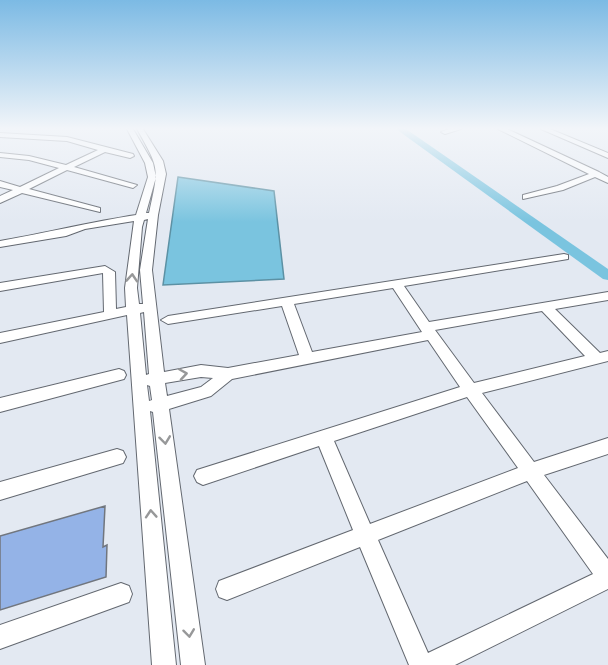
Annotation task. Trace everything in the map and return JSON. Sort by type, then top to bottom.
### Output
[{"type":"street","points":[[35,160],[133,184]]},
{"type":"street","points":[[0,200],[82,160]]},
{"type":"street","points":[[153,160],[146,221],[146,270],[141,308],[148,380],[180,563],[193,665]]},
{"type":"street","points":[[567,160],[608,180]]},
{"type":"street","points":[[526,197],[560,188],[596,174]]},
{"type":"street","points":[[0,184],[97,210]]},
{"type":"street","points":[[0,244],[66,233],[79,235],[146,221]]},
{"type":"street","points":[[0,232],[21,240]]},
{"type":"street","points":[[168,321],[286,300],[564,257]]},
{"type":"street","points":[[0,287],[105,269],[108,272],[110,315]]},
{"type":"street","points":[[396,283],[470,390],[608,577],[429,665]]},
{"type":"street","points":[[148,380],[201,371],[228,374],[428,331],[608,296]]},
{"type":"street","points":[[286,300],[307,358]]},
{"type":"street","points":[[545,307],[602,358]]},
{"type":"street","points":[[0,338],[141,308]]},
{"type":"street","points":[[203,476],[470,390],[602,358]]},
{"type":"street","points":[[152,406],[206,392],[228,374]]},
{"type":"street","points":[[0,405],[119,375]]},
{"type":"street","points":[[152,406],[155,573],[164,665]]},
{"type":"street","points":[[324,438],[421,665]]},
{"type":"street","points":[[228,589],[531,471],[608,446]]},
{"type":"street","points":[[0,491],[117,457]]},
{"type":"street","points":[[155,573],[180,563]]},
{"type":"street","points":[[0,637],[122,594]]},
{"type":"water","points":[[178,177],[274,191],[284,279],[163,285]]},
{"type":"building","points":[[105,506],[103,547],[107,545],[106,577],[0,610],[0,536]]},
{"type":"waterway","points":[[444,160],[608,276]]}]
